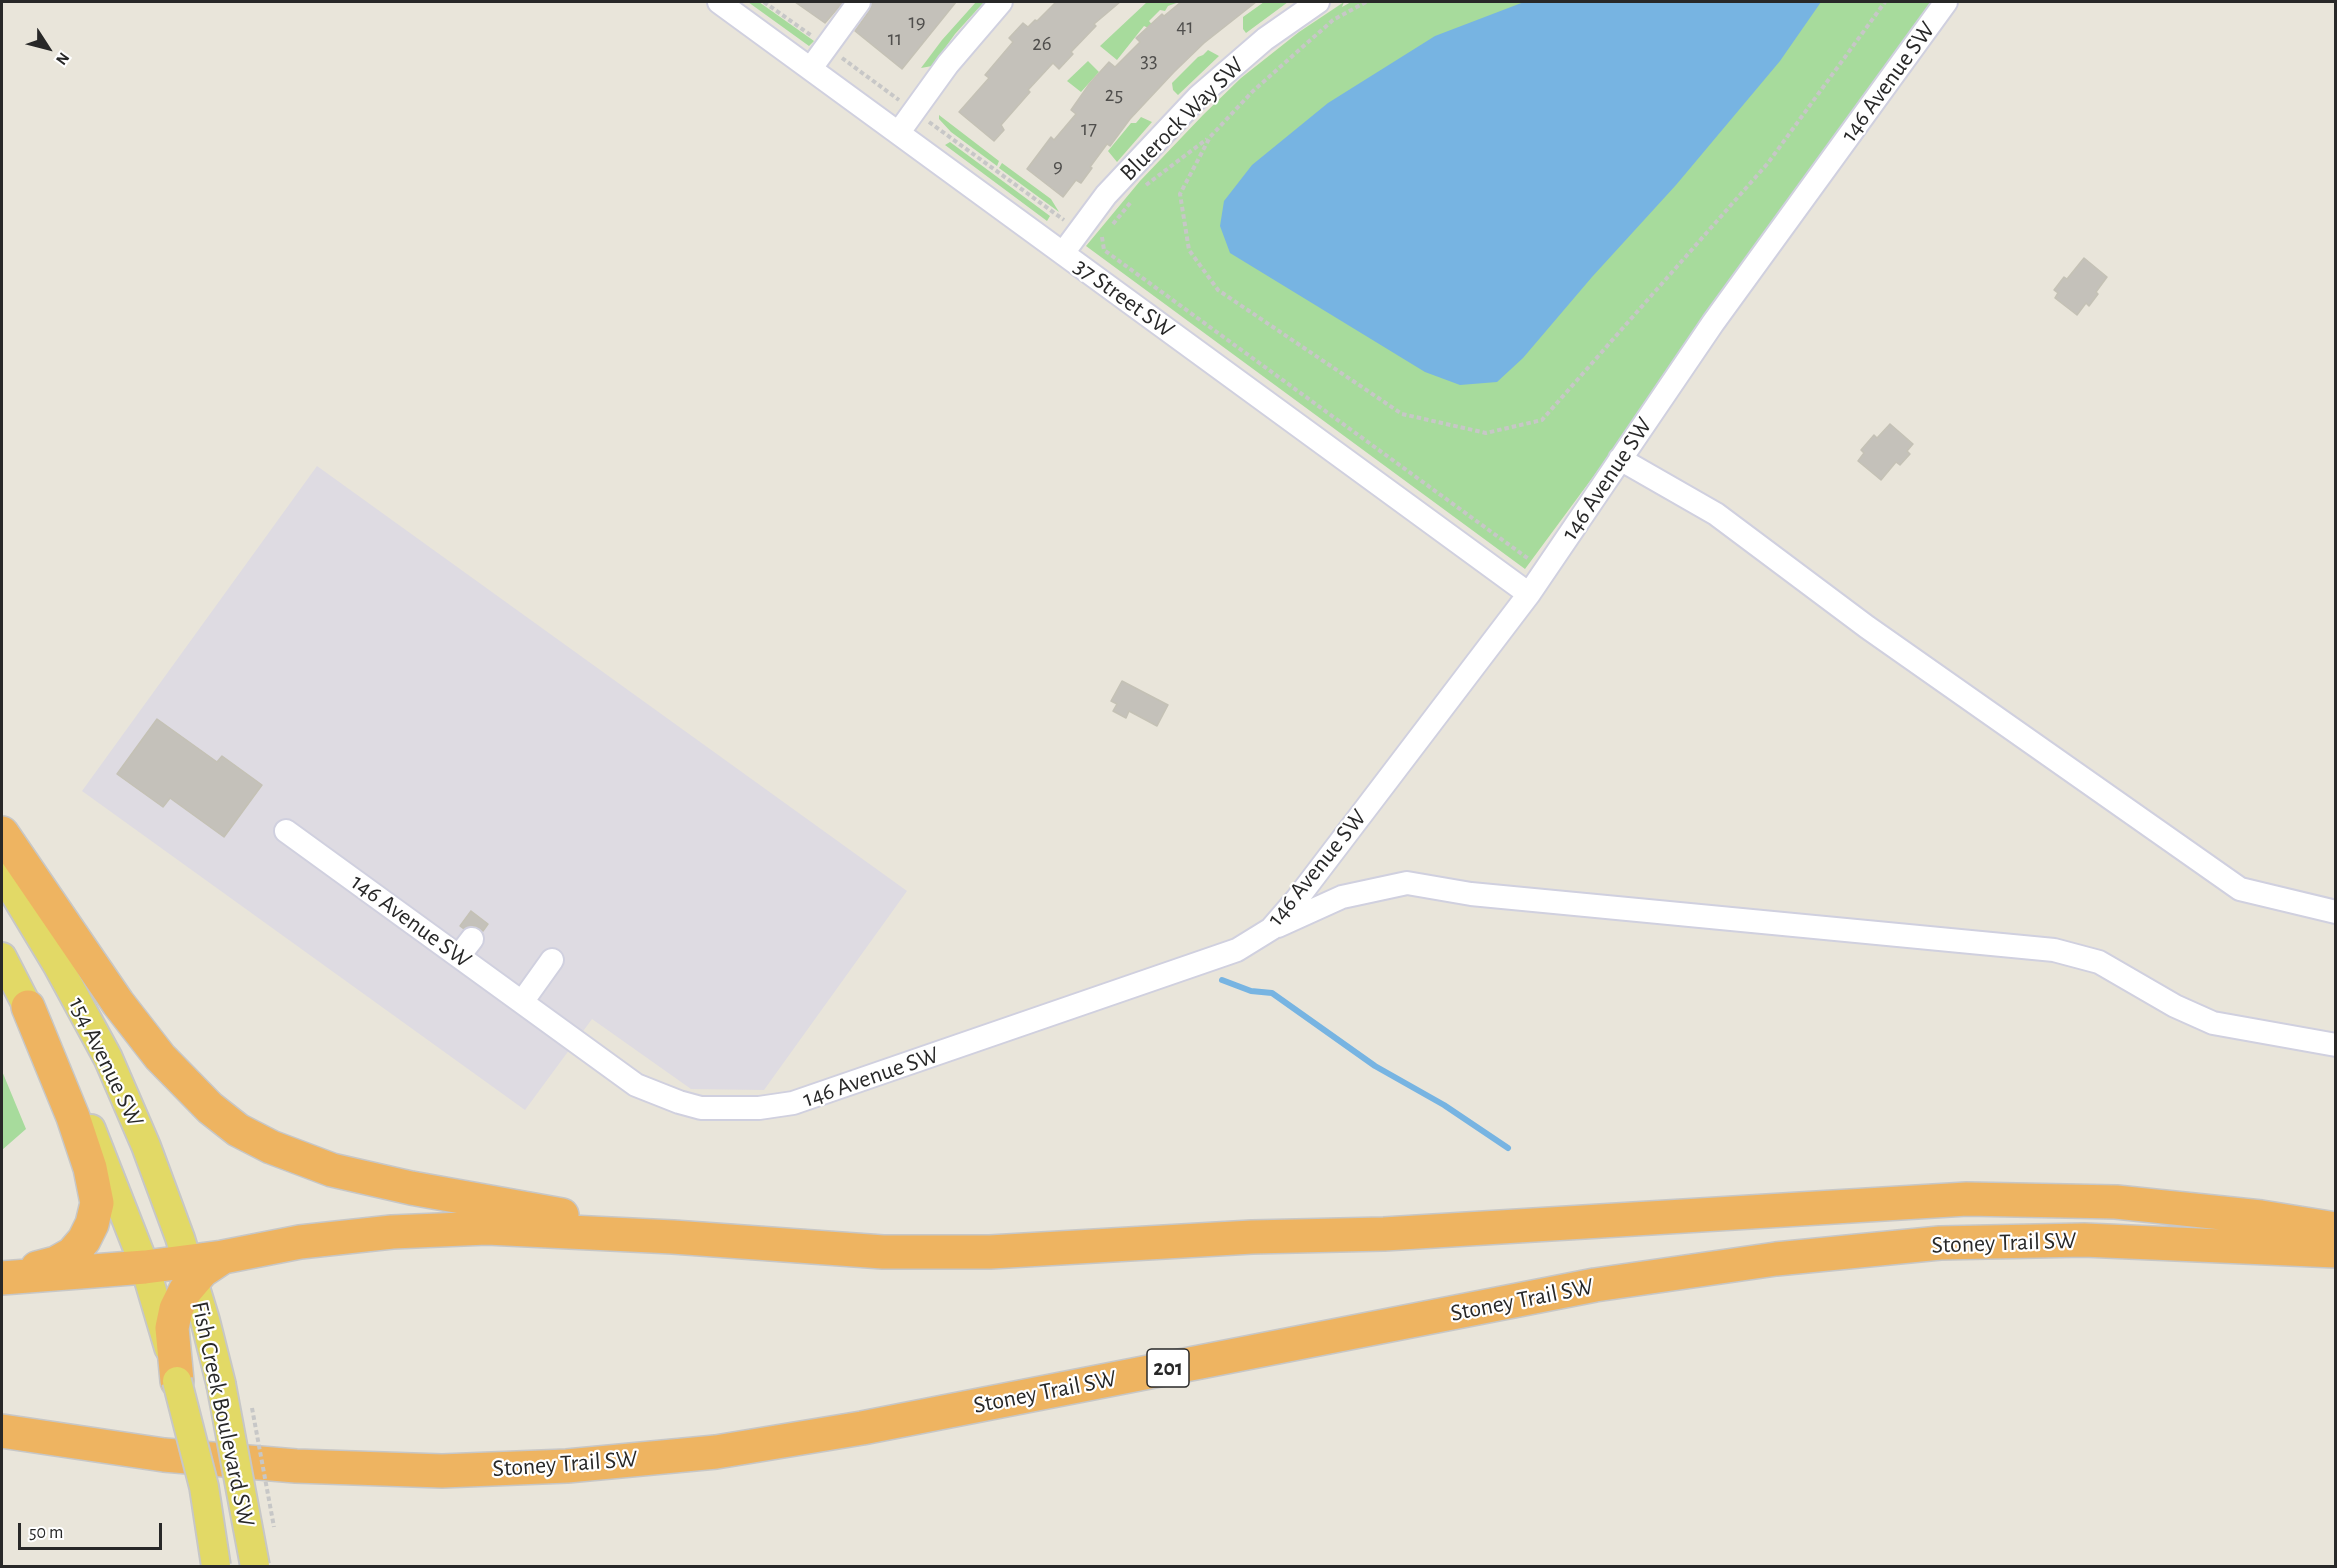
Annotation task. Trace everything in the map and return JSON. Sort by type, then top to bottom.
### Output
[{"type":"highway","points":[[2,833],[118,1003],[160,1057],[210,1108],[238,1130],[271,1147],[332,1170],[411,1188],[673,1236]]},
{"type":"highway","points":[[2,1277],[56,1263],[72,1254],[84,1240],[92,1224],[97,1203],[90,1168],[73,1117],[28,1007]]},
{"type":"highway","points":[[2,1277],[145,1267],[190,1271],[223,1257],[291,1244],[392,1232],[487,1228],[673,1236],[883,1252],[990,1252],[1252,1237],[1384,1234],[1966,1199],[2116,1202],[2261,1217],[2336,1229]]},
{"type":"highway","name":"Stoney Trail SW","points":[[2,1431],[164,1455],[296,1466],[442,1471],[567,1466],[716,1452],[862,1428],[1595,1285],[1776,1259],[1940,1244],[2084,1240],[2336,1251]]},
{"type":"highway","points":[[177,1381],[172,1328],[176,1309],[185,1291],[190,1271]]},
{"type":"main road","name":"154 Avenue SW","points":[[2,873],[58,966],[108,1058],[146,1146],[190,1271]]},
{"type":"main road","name":"154 Avenue SW","points":[[2,957],[85,1114],[145,1267]]},
{"type":"main road","name":"Fish Creek Boulevard SW","points":[[145,1267],[204,1487],[216,1566]]},
{"type":"main road","name":"Fish Creek Boulevard SW","points":[[190,1271],[221,1384],[255,1566]]},
{"type":"street","name":"37 Street SW","points":[[719,2],[1529,594]]},
{"type":"street","points":[[811,68],[859,2]]},
{"type":"street","points":[[899,132],[948,64],[1001,2]]},
{"type":"street","name":"Bluerock Way SW","points":[[1063,253],[1104,198],[1199,96],[1265,39],[1318,2]]},
{"type":"street","name":"146 Avenue SW","points":[[286,831],[466,948],[522,1002],[636,1085],[701,1108],[759,1108],[819,1096],[1237,950],[1271,929],[1297,899],[1529,594],[1713,322],[1946,2]]},
{"type":"street","points":[[1620,459],[1716,514],[1868,627],[2240,889],[2336,912]]},
{"type":"street","points":[[1271,929],[1342,897],[1407,883],[1471,894],[2054,950],[2099,962],[2175,1006],[2213,1023],[2336,1045]]},
{"type":"street","points":[[522,1002],[552,960]]},
{"type":"path","points":[[764,2],[816,39]]},
{"type":"path","points":[[1143,187],[1210,137],[1253,91],[1334,20],[1366,2]]},
{"type":"path","points":[[1210,137],[1180,194],[1189,250],[1218,290],[1402,414],[1486,433],[1542,420],[1768,163],[1885,2]]},
{"type":"path","points":[[835,53],[895,97]]},
{"type":"path","points":[[928,121],[1070,225]]},
{"type":"path","points":[[1136,195],[1101,238],[1104,250],[1515,550]]},
{"type":"path","points":[[251,1406],[274,1531]]},
{"type":"shaded area","points":[[317,466],[907,891],[764,1090],[691,1089],[592,1019],[525,1110],[82,791]]},
{"type":"green space","points":[[748,2],[759,2],[814,41],[809,46]]},
{"type":"green space","points":[[976,2],[984,2],[955,34],[932,66],[921,68],[942,40]]},
{"type":"green space","points":[[1147,2],[1179,2],[1168,6],[1165,11],[1160,10],[1149,21],[1159,33],[1144,26],[1117,60],[1100,46]]},
{"type":"green space","points":[[1264,2],[1288,2],[1246,33],[1243,29],[1243,17]]},
{"type":"green space","points":[[1344,2],[1342,7],[1351,2],[1944,2],[1525,569],[1086,246],[1140,181],[1241,78],[1299,32]]},
{"type":"green space","points":[[1208,50],[1219,56],[1178,95],[1173,90],[1172,83]]},
{"type":"green space","points":[[1088,61],[1099,72],[1081,92],[1067,81]]},
{"type":"green space","points":[[939,115],[999,161],[997,166],[951,132],[939,119]]},
{"type":"green space","points":[[1141,117],[1152,122],[1117,162],[1108,151],[1131,123],[1136,123]]},
{"type":"green space","points":[[950,142],[1050,216],[1047,221],[945,145]]},
{"type":"green space","points":[[1002,163],[1051,199],[1059,212],[999,168]]},
{"type":"green space","points":[[2,1071],[26,1129],[2,1150]]},
{"type":"water","points":[[1524,2],[1821,2],[1780,61],[1676,185],[1592,277],[1523,358],[1497,382],[1460,385],[1425,372],[1230,253],[1220,226],[1224,201],[1252,165],[1328,103],[1435,36]]},
{"type":"building","points":[[795,2],[843,2],[825,23]]},
{"type":"building","points":[[872,2],[956,2],[902,69],[855,31],[870,10]]},
{"type":"building","points":[[1056,2],[1120,2],[1094,24],[1096,26],[1071,52],[1073,54],[1059,69],[1053,63],[1028,90],[1030,92],[1001,125],[1004,130],[994,141],[959,112],[989,78],[985,75],[1013,42],[1009,38],[1023,23],[1028,27],[1035,20],[1037,21]]},
{"type":"building","points":[[1181,2],[1256,2],[1204,43],[1174,72],[1130,119],[1110,146],[1107,144],[1081,183],[1076,180],[1063,197],[1027,169],[1051,137],[1054,140],[1076,114],[1071,110],[1090,83],[1109,62],[1115,67],[1140,42],[1136,38],[1162,14],[1164,16]]},
{"type":"building","points":[[2084,258],[2107,277],[2089,306],[2086,303],[2077,315],[2055,298],[2058,293],[2054,290],[2064,277],[2067,279]]},
{"type":"building","points":[[1890,424],[1913,444],[1907,451],[1910,454],[1900,465],[1896,462],[1881,480],[1858,461],[1864,453],[1861,450],[1874,435],[1877,438]]},
{"type":"building","points":[[1122,681],[1168,705],[1157,726],[1129,711],[1126,718],[1113,711],[1117,704],[1111,701]]},
{"type":"building","points":[[157,719],[217,762],[222,756],[262,785],[224,837],[170,798],[163,807],[117,774]]},
{"type":"building","points":[[471,911],[488,924],[483,931],[474,926],[464,929],[460,926]]},
{"type":"waterway","points":[[1222,980],[1251,991],[1272,993],[1375,1066],[1444,1105],[1508,1148]]}]
